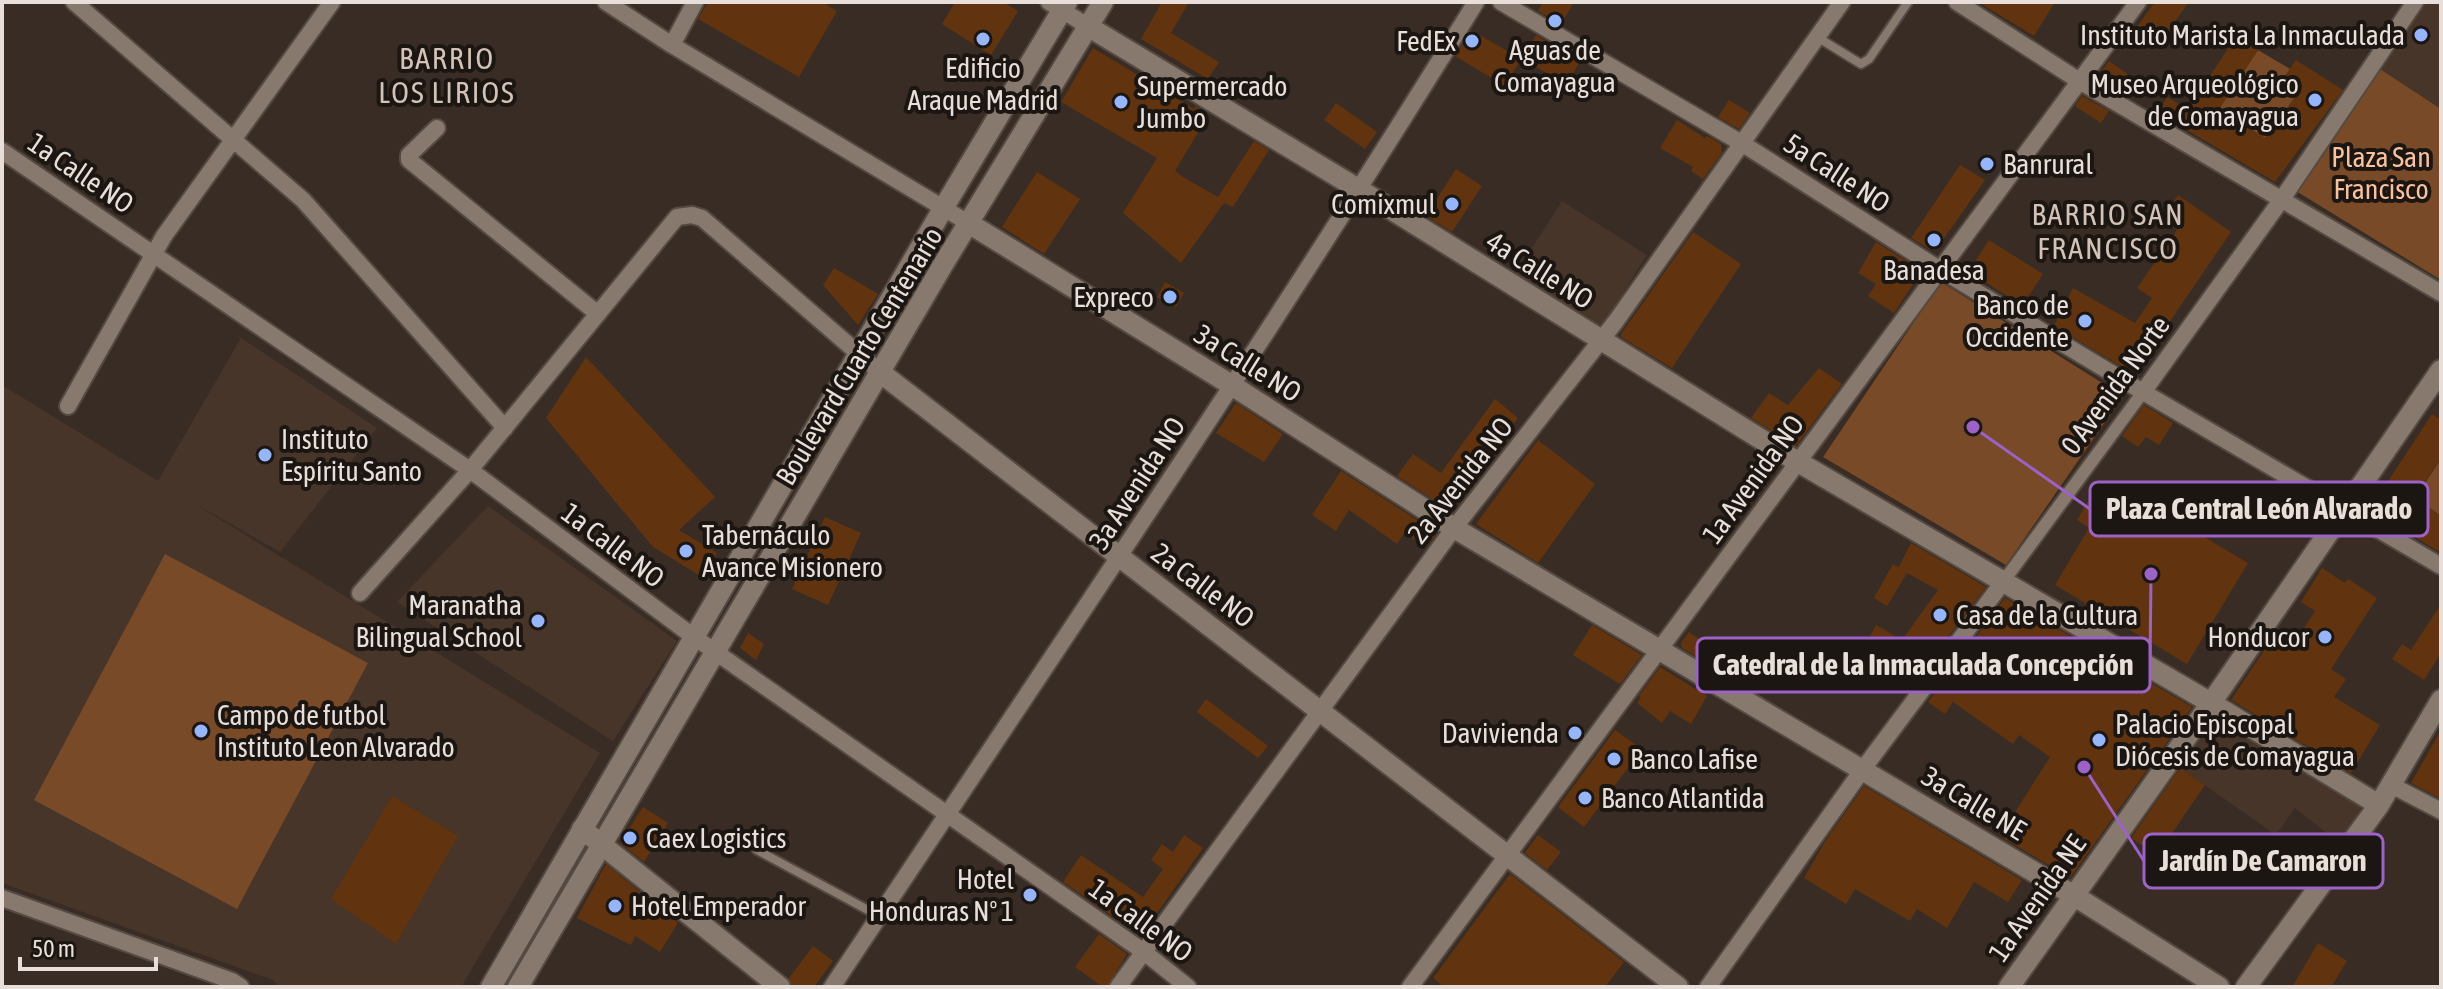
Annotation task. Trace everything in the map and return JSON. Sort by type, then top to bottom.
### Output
[{"type":"street","points":[[74,2],[317,214],[505,428]]},
{"type":"street","points":[[68,406],[164,236],[332,2]]},
{"type":"street","name":"3a Calle NO","points":[[606,2],[1233,386],[1454,528],[1863,769]]},
{"type":"street","points":[[672,45],[695,2]]},
{"type":"street","name":"Boulevard Cuarto Centenario","points":[[518,987],[600,844],[1103,2]]},
{"type":"street","name":"3a Avenida NO","points":[[832,987],[1233,386],[1360,190],[1476,2]]},
{"type":"street","name":"5a Calle NO","points":[[1501,2],[1743,144],[1939,269],[2143,392],[2441,566]]},
{"type":"street","name":"2a Avenida NO","points":[[1118,987],[1454,528],[1601,341],[1842,2]]},
{"type":"street","points":[[1957,2],[2081,82],[2441,293]]},
{"type":"street","name":"1a Avenida NO","points":[[1410,987],[2138,2]]},
{"type":"street","name":"0 Avenida Norte","points":[[1708,987],[1863,769],[2282,199],[2415,2]]},
{"type":"street","name":"Boulevard Cuarto Centenario","points":[[491,987],[859,356],[1059,5]]},
{"type":"street","name":"4a Calle NO","points":[[1059,5],[1089,27],[1360,190],[1798,462],[2211,703],[2379,805]]},
{"type":"street","points":[[360,593],[470,470],[598,314],[409,160],[409,155],[437,128]]},
{"type":"street","name":"1a Calle NO","points":[[2,151],[470,470],[716,653],[1144,952],[1188,987]]},
{"type":"street","name":"2a Calle NO","points":[[598,314],[670,224],[684,215],[702,218],[859,356],[1678,987]]},
{"type":"street","name":"1a Avenida NE","points":[[2009,987],[2211,703],[2441,370]]},
{"type":"street","points":[[2246,987],[2379,805],[2441,700]]},
{"type":"street","name":"3a Calle NE","points":[[1863,769],[2219,987]]},
{"type":"street","points":[[2391,785],[2441,811]]},
{"type":"street","points":[[582,829],[780,987]]},
{"type":"street","points":[[2,898],[232,981],[241,987]]},
{"type":"lane","points":[[1817,37],[1861,64],[1869,59],[1908,2]]},
{"type":"lane","points":[[757,850],[879,916]]},
{"type":"shaded area","name":"Instituto Marista La Inmaculada","points":[[2423,2],[2441,2],[2441,109],[2380,69]]},
{"type":"shaded area","points":[[1562,201],[1647,255],[1605,322],[1594,327],[1514,276]]},
{"type":"shaded area","points":[[241,338],[377,428],[280,552],[192,502],[600,753],[461,987],[280,987],[273,980],[2,883],[2,385],[158,481]]},
{"type":"shaded area","name":"Maranatha Bilingual School","points":[[488,506],[677,641],[613,741],[397,602]]},
{"type":"shaded area","points":[[2214,711],[2367,808],[2343,846],[2295,808],[2276,835],[2176,765]]},
{"type":"green space","points":[[2258,50],[2290,69],[2285,78],[2301,89],[2265,138],[2219,109]]},
{"type":"green space","name":"Plaza San Francisco","points":[[2380,69],[2441,109],[2441,280],[2296,191]]},
{"type":"green space","points":[[1941,282],[2123,396],[2006,565],[1823,457]]},
{"type":"green space","points":[[2441,459],[2441,516],[2415,498]]},
{"type":"green space","name":"Campo de futbol Instituto Leon Alvarado","points":[[165,554],[368,663],[237,909],[34,800]]},
{"type":"building","points":[[708,2],[822,2],[837,11],[799,77],[698,19]]},
{"type":"building","name":"Edificio Araque Madrid","points":[[955,2],[1003,2],[1018,11],[991,55],[942,24]]},
{"type":"building","points":[[1162,2],[1189,2],[1171,33],[1219,62],[1208,79],[1141,39]]},
{"type":"building","name":"Aguas de Comayagua","points":[[1543,2],[1574,2],[1561,24],[1538,11]]},
{"type":"building","points":[[1978,2],[2055,2],[2034,36]]},
{"type":"building","points":[[2155,2],[2189,2],[2156,48],[2133,32]]},
{"type":"building","points":[[1471,30],[1521,59],[1505,86],[1455,56]]},
{"type":"building","name":"Museo Arqueológico de Comayagua","points":[[2239,32],[2258,50],[2219,109],[2265,138],[2301,89],[2284,77],[2296,60],[2343,90],[2275,182],[2158,113],[2167,97],[2188,109]]},
{"type":"building","points":[[1536,35],[1579,63],[1567,84],[1521,59]]},
{"type":"building","points":[[1093,48],[1194,109],[1196,106],[1209,114],[1175,171],[1183,177],[1218,197],[1254,141],[1269,150],[1233,207],[1224,203],[1181,263],[1123,213],[1157,158],[1061,102]]},
{"type":"building","points":[[2109,61],[2132,77],[2121,93],[2096,78]]},
{"type":"building","points":[[2082,96],[2109,111],[2101,123],[2075,106]]},
{"type":"building","points":[[1729,100],[1750,113],[1739,129],[1718,117]]},
{"type":"building","points":[[1336,103],[1377,132],[1365,149],[1324,120]]},
{"type":"building","points":[[1677,120],[1721,144],[1722,153],[1703,179],[1691,171],[1693,167],[1660,148]]},
{"type":"building","points":[[1960,165],[1985,180],[1938,247],[1933,244],[1929,249],[1911,238]]},
{"type":"building","name":"Comixmul","points":[[1456,169],[1482,186],[1452,232],[1426,216]]},
{"type":"building","points":[[1037,172],[1080,199],[1044,254],[1002,227]]},
{"type":"building","points":[[2178,195],[2231,232],[2134,374],[2054,326],[2073,288],[2135,323],[2152,298],[2137,288],[2177,230],[2162,219]]},
{"type":"building","points":[[1693,232],[1741,264],[1672,368],[1621,337],[1621,334]]},
{"type":"building","points":[[1989,240],[2043,274],[2022,306],[1969,271]]},
{"type":"building","points":[[1876,242],[1922,271],[1894,313],[1868,296],[1876,284],[1858,273]]},
{"type":"building","points":[[834,268],[878,294],[858,325],[823,285]]},
{"type":"building","points":[[1165,282],[1184,293],[1176,307],[1157,297]]},
{"type":"building","points":[[586,357],[715,497],[679,530],[717,553],[702,577],[653,547],[546,418]]},
{"type":"building","points":[[1819,368],[1842,384],[1796,446],[1751,418],[1769,393],[1788,405]]},
{"type":"building","points":[[1495,399],[1518,418],[1449,510],[1397,476],[1413,454],[1441,473]]},
{"type":"building","points":[[1236,403],[1283,434],[1264,462],[1216,433]]},
{"type":"building","points":[[2144,405],[2173,423],[2159,445],[2146,437],[2138,447],[2122,436]]},
{"type":"building","points":[[2432,414],[2441,420],[2441,458],[2415,498],[2441,516],[2441,553],[2370,509]]},
{"type":"building","points":[[1538,440],[1595,484],[1538,563],[1476,524]]},
{"type":"building","points":[[1341,471],[1437,533],[1426,547],[1404,533],[1397,544],[1349,510],[1336,531],[1312,515]]},
{"type":"building","points":[[2097,486],[2178,535],[2184,525],[2248,563],[2187,664],[2055,585],[2089,528],[2077,520]]},
{"type":"building","points":[[825,517],[861,533],[828,605],[792,589]]},
{"type":"building","name":"Casa de la Cultura","points":[[1911,543],[1986,587],[1920,674],[1867,642],[1876,625],[1902,640],[1938,590],[1907,573],[1887,606],[1874,598],[1893,564],[1899,567]]},
{"type":"building","points":[[2322,568],[2345,583],[2348,579],[2377,598],[2331,669],[2346,679],[2334,697],[2380,725],[2351,773],[2231,700],[2275,634],[2293,645],[2315,611],[2301,602]]},
{"type":"building","name":"Palacio Episcopal Diócesis de Comayagua","points":[[2005,598],[2192,707],[2070,878],[2000,836],[2050,757],[2019,735],[2013,744],[1953,702],[1945,714],[1928,702]]},
{"type":"building","points":[[2441,604],[2441,653],[2424,680],[2392,659],[2402,644],[2411,650]]},
{"type":"building","points":[[1592,625],[1642,655],[1620,684],[1573,655]]},
{"type":"building","points":[[1689,632],[1712,648],[1704,661],[1682,648],[1681,643]]},
{"type":"building","points":[[748,633],[764,644],[756,660],[740,648]]},
{"type":"building","points":[[1660,667],[1707,696],[1691,724],[1670,711],[1662,723],[1637,703]]},
{"type":"building","points":[[1206,699],[1268,746],[1258,758],[1197,712]]},
{"type":"building","points":[[1615,730],[1642,749],[1584,827],[1558,807]]},
{"type":"building","points":[[2441,730],[2441,799],[2411,783]]},
{"type":"building","points":[[2180,768],[2205,785],[2157,855],[2131,838]]},
{"type":"building","points":[[1864,786],[2022,880],[2008,902],[1974,882],[1947,928],[1917,909],[1910,921],[1855,889],[1846,904],[1804,878]]},
{"type":"building","points":[[392,796],[458,836],[396,944],[331,899]]},
{"type":"building","points":[[643,807],[668,823],[644,862],[620,843]]},
{"type":"building","points":[[1184,835],[1203,848],[1141,936],[1063,882],[1081,855],[1143,897],[1163,869],[1151,860],[1162,844],[1173,852]]},
{"type":"building","points":[[1538,835],[1561,852],[1547,870],[1525,853]]},
{"type":"building","name":"Hotel Emperador","points":[[606,864],[678,923],[660,952],[635,936],[631,945],[577,918]]},
{"type":"building","points":[[1510,874],[1624,962],[1605,987],[1444,987],[1433,978]]},
{"type":"building","points":[[1099,934],[1127,954],[1107,987],[1075,967]]},
{"type":"building","points":[[2318,943],[2347,961],[2331,987],[2292,987]]},
{"type":"building","points":[[813,946],[833,961],[814,987],[793,987],[789,978]]},
{"type":"place","name":"Aguas de Comayagua","points":[[1555,21]]},
{"type":"place","name":"Instituto Marista La Inmaculada","points":[[2421,35]]},
{"type":"place","name":"Edificio Araque Madrid","points":[[983,39]]},
{"type":"place","name":"FedEx","points":[[1472,41]]},
{"type":"place","name":"Museo Arqueológico de Comayagua","points":[[2315,100]]},
{"type":"place","name":"Supermercado Jumbo","points":[[1121,102]]},
{"type":"place","name":"Banrural","points":[[1987,164]]},
{"type":"place","name":"Comixmul","points":[[1452,204]]},
{"type":"place","name":"Banadesa","points":[[1934,240]]},
{"type":"place","name":"Expreco","points":[[1170,297]]},
{"type":"place","name":"Banco de Occidente","points":[[2085,321]]},
{"type":"place","name":"Plaza Central León Alvarado","points":[[1973,427]]},
{"type":"place","name":"Instituto Espíritu Santo","points":[[265,455]]},
{"type":"place","name":"Tabernáculo Avance Misionero","points":[[686,551]]},
{"type":"place","name":"Catedral de la Inmaculada Concepción","points":[[2151,574]]},
{"type":"place","name":"Casa de la Cultura","points":[[1940,615]]},
{"type":"place","name":"Maranatha Bilingual School","points":[[538,621]]},
{"type":"place","name":"Honducor","points":[[2325,637]]},
{"type":"place","name":"Campo de futbol Instituto Leon Alvarado","points":[[201,731]]},
{"type":"place","name":"Davivienda","points":[[1575,733]]},
{"type":"place","name":"Palacio Episcopal Diócesis de Comayagua","points":[[2099,740]]},
{"type":"place","name":"Banco Lafise","points":[[1614,759]]},
{"type":"place","name":"Jardín De Camaron","points":[[2084,767]]},
{"type":"place","name":"Banco Atlantida","points":[[1585,798]]},
{"type":"place","name":"Caex Logistics","points":[[630,838]]},
{"type":"place","name":"Hotel Honduras Nº 1","points":[[1030,895]]},
{"type":"place","name":"Hotel Emperador","points":[[615,906]]},
{"type":"district","name":"BARRIO LOS LIRIOS","points":[[447,76]]},
{"type":"district","name":"BARRIO SAN FRANCISCO","points":[[2108,232]]}]
